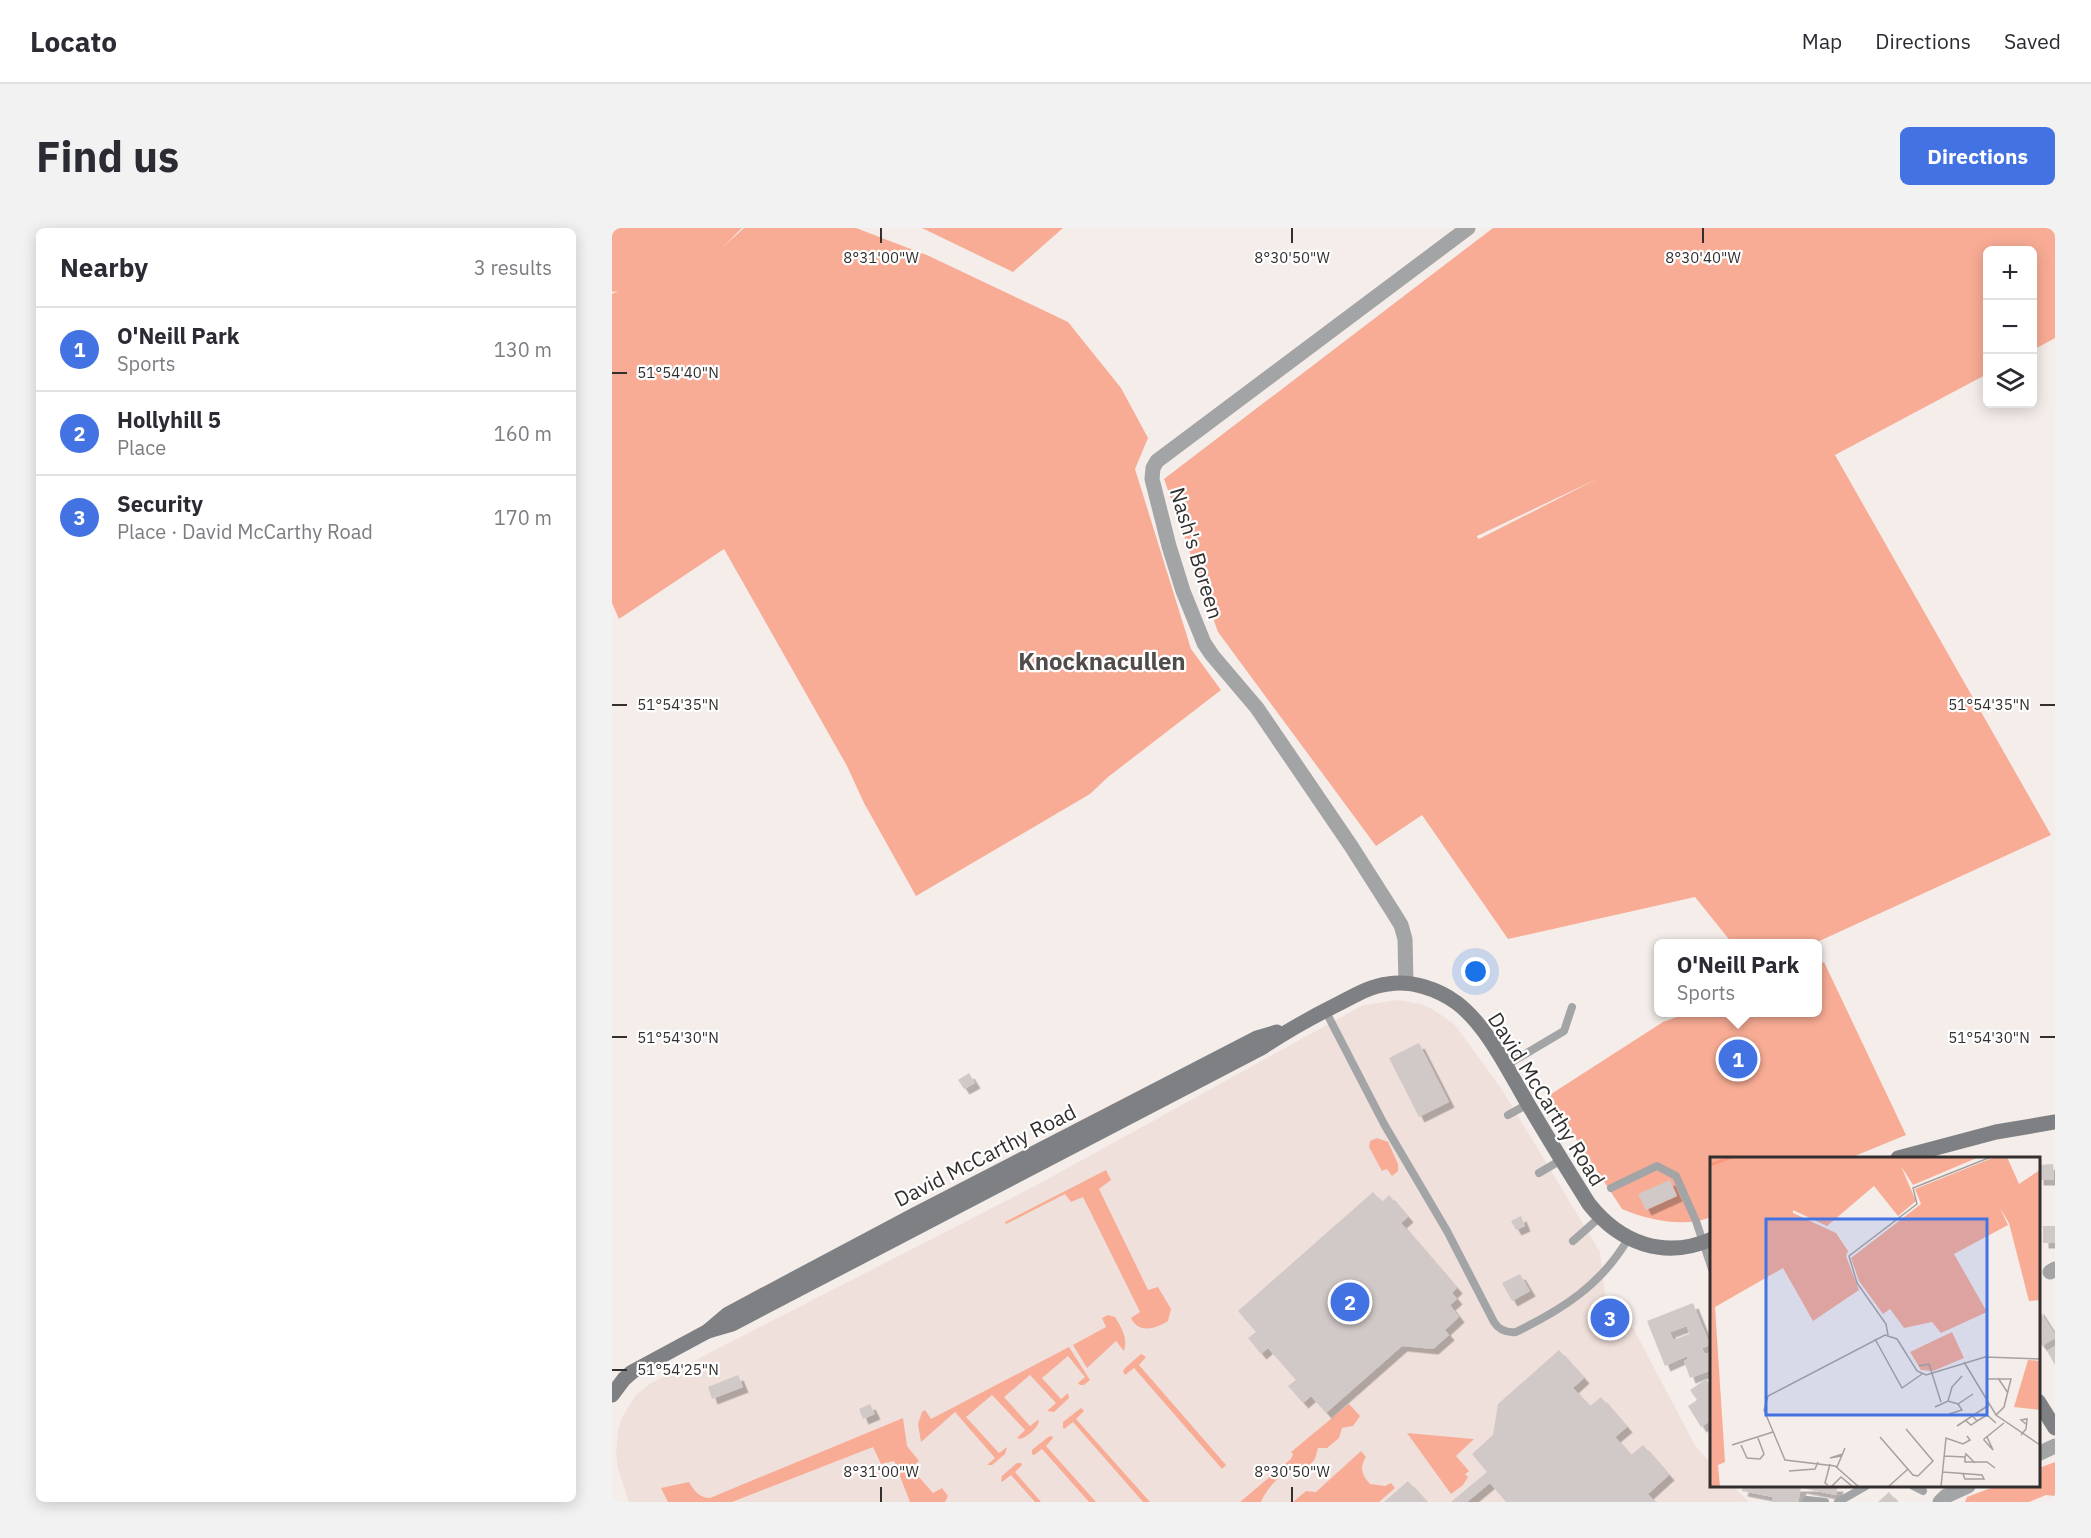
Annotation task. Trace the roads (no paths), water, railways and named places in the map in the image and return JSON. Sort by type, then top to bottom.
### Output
[{"type":"street","name":"Nash's Boreen","points":[[1406,983],[1405,939],[1401,925],[1351,846],[1257,708],[1212,655],[1201,638],[1169,546],[1152,479],[1152,468],[1157,461],[1468,228]]},
{"type":"street","name":"David McCarthy Road","points":[[612,1395],[632,1372],[708,1331],[729,1314],[914,1215],[1257,1038],[1289,1029],[1378,985],[1406,983],[1429,988],[1456,1002],[1474,1020],[1599,1218],[1628,1239],[1668,1248],[1690,1246],[1707,1240]]},
{"type":"street","points":[[1904,1157],[1996,1132],[2055,1122]]},
{"type":"street","points":[[2040,1404],[2055,1428]]},
{"type":"street","points":[[2040,1453],[2055,1446]]},
{"type":"street","points":[[1946,1500],[1965,1487]]},
{"type":"lane","points":[[1505,1066],[1563,1031],[1572,1007]]},
{"type":"lane","points":[[1325,1010],[1389,1133],[1500,1329],[1510,1333],[1523,1329],[1572,1302],[1596,1280],[1621,1251],[1628,1239]]},
{"type":"lane","points":[[1508,1115],[1528,1104]]},
{"type":"lane","points":[[1539,1173],[1562,1160]]},
{"type":"lane","points":[[1611,1188],[1657,1166],[1676,1176],[1707,1240],[1710,1257]]},
{"type":"lane","points":[[1574,1241],[1599,1218]]},
{"type":"lane","points":[[1838,1502],[1863,1487]]},
{"type":"lane","points":[[1916,1487],[1923,1491]]},
{"type":"lane","points":[[1807,1500],[1825,1502]]},
{"type":"place","name":"O'Neill Park","points":[[1738,1059]]},
{"type":"place","name":"Hollyhill 5","points":[[1350,1302]]},
{"type":"place","name":"Security","points":[[1610,1318]]},
{"type":"district","name":"Knocknacullen","points":[[1102,661]]}]
